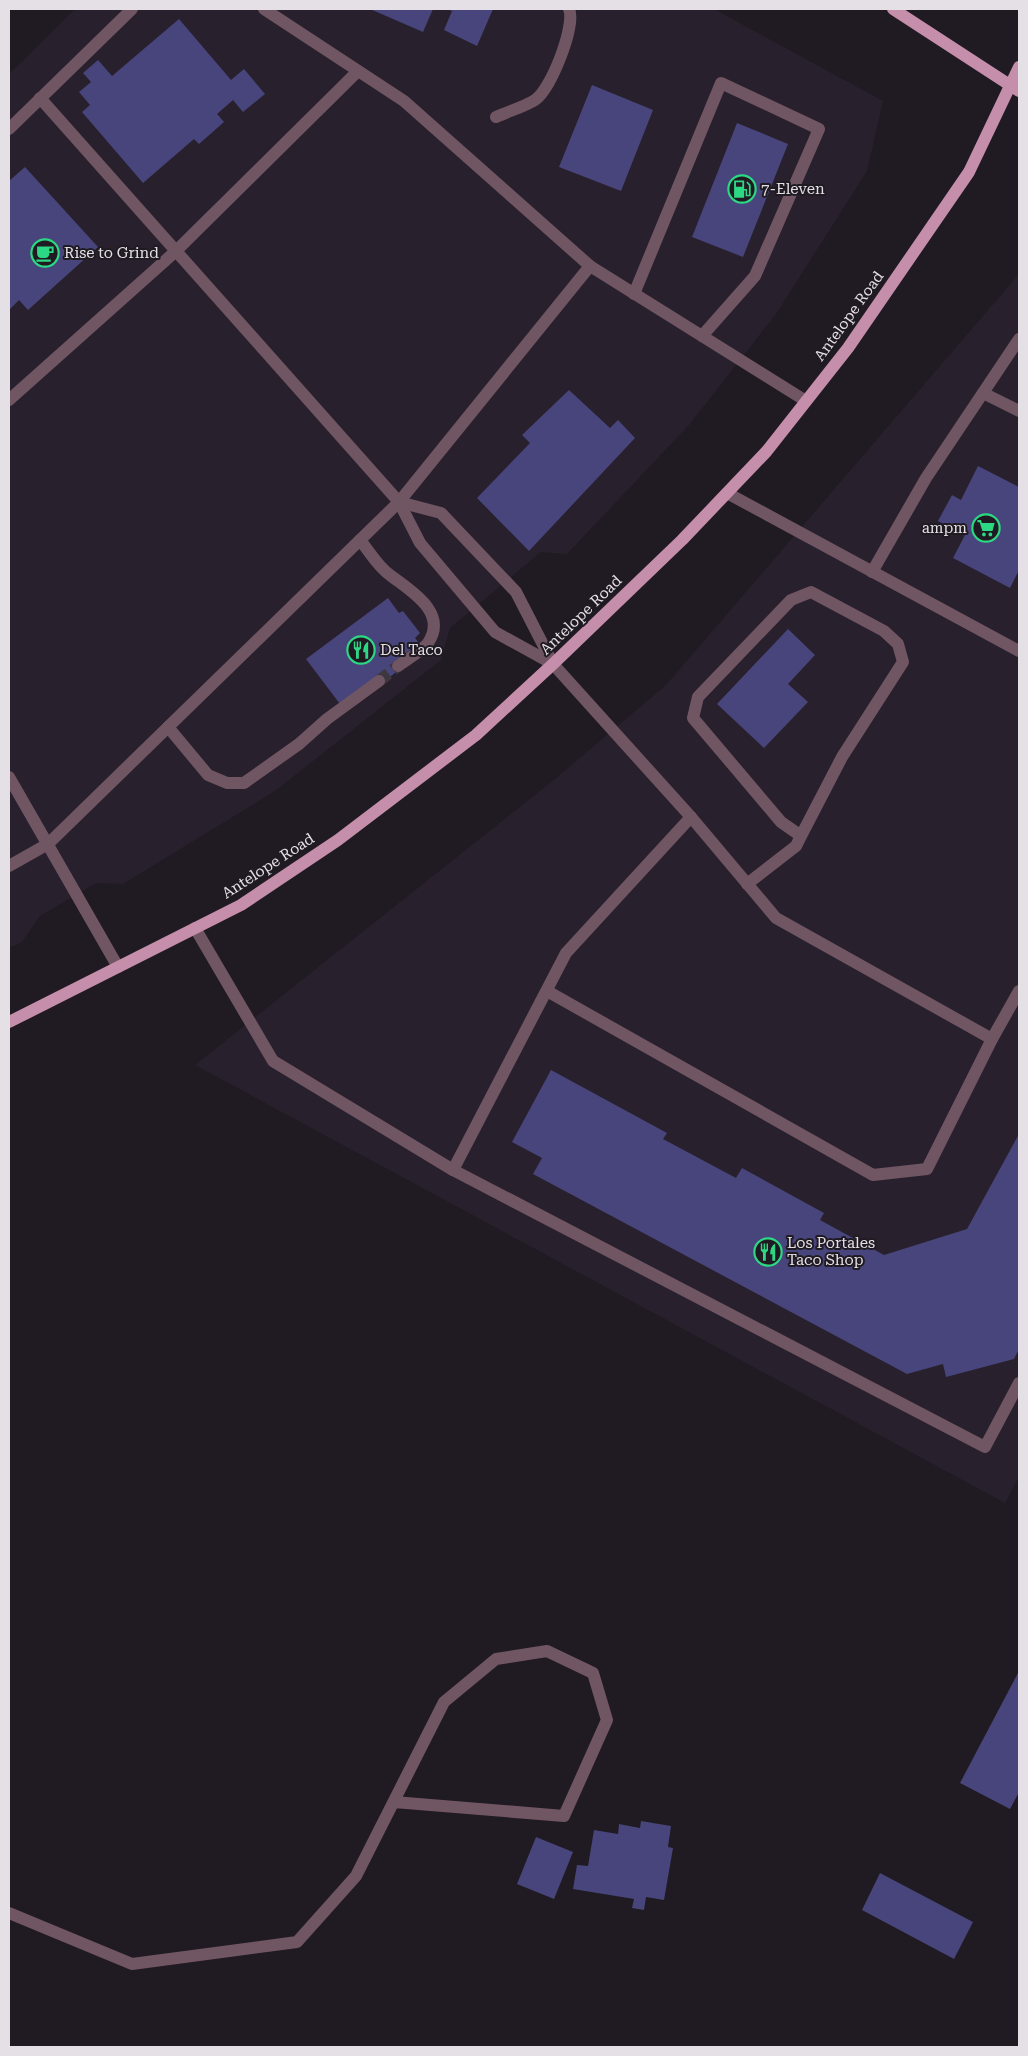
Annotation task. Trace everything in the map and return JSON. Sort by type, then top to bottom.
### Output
[{"type":"main road","points":[[893,9],[1015,89]]},
{"type":"main road","name":"Antelope Road","points":[[9,1022],[241,904],[338,840],[476,735],[553,664],[682,540],[766,452],[848,348],[969,172],[1015,89],[1019,67]]},
{"type":"street","points":[[9,129],[132,9]]},
{"type":"street","points":[[264,9],[404,101],[590,266],[806,401]]},
{"type":"street","points":[[496,117],[537,99],[553,78],[572,15],[569,9]]},
{"type":"street","points":[[9,400],[176,251],[358,71]]},
{"type":"street","points":[[634,294],[721,83],[819,129],[755,276],[702,336]]},
{"type":"street","points":[[40,98],[399,502],[420,544],[495,632],[553,664]]},
{"type":"street","points":[[9,866],[48,844],[399,502],[590,266]]},
{"type":"street","points":[[872,572],[926,478],[1019,339]]},
{"type":"street","points":[[983,393],[1019,411]]},
{"type":"street","points":[[726,493],[1019,651]]},
{"type":"street","points":[[399,502],[441,513],[516,592],[553,664],[691,817],[776,918],[992,1039]]},
{"type":"street","points":[[360,540],[388,574],[404,584],[429,606],[434,626],[428,643],[398,666]]},
{"type":"street","points":[[747,884],[796,846],[842,757],[903,662],[898,644],[884,631],[811,592],[791,600],[698,697],[693,718],[781,822],[801,836]]},
{"type":"street","points":[[168,727],[208,774],[227,782],[244,783],[299,744],[327,719],[379,681]]},
{"type":"street","points":[[9,777],[118,967]]},
{"type":"street","points":[[453,1170],[566,953],[691,817]]},
{"type":"street","points":[[195,928],[273,1061],[453,1170],[985,1448],[1019,1383]]},
{"type":"street","points":[[547,991],[873,1175],[927,1169],[992,1039],[1019,991]]},
{"type":"street","points":[[9,1913],[132,1964],[297,1942],[356,1876],[444,1702],[496,1659],[547,1651],[593,1673],[607,1720],[564,1816],[394,1802]]},
{"type":"shaded area","points":[[75,9],[714,9],[883,101],[867,171],[776,314],[689,425],[567,554],[541,552],[450,628],[441,660],[275,791],[123,884],[96,883],[40,916],[22,942],[9,948],[9,74]]},
{"type":"shaded area","points":[[1019,274],[1019,1477],[1005,1503],[195,1065],[555,779],[666,685]]},
{"type":"building","points":[[370,9],[433,9],[423,32]]},
{"type":"building","points":[[446,9],[493,9],[477,46],[444,30],[452,11]]},
{"type":"building","points":[[179,19],[231,80],[244,69],[265,94],[243,112],[233,100],[217,114],[224,122],[199,144],[194,139],[143,183],[82,112],[90,105],[79,92],[91,82],[83,73],[98,60],[112,76]]},
{"type":"building","points":[[592,85],[653,110],[621,191],[559,167]]},
{"type":"building","points":[[737,123],[788,144],[743,257],[692,237]]},
{"type":"building","points":[[25,167],[98,247],[28,310],[19,300],[9,310],[9,181]]},
{"type":"building","points":[[569,390],[610,428],[618,420],[635,438],[529,551],[477,498],[530,443],[522,435]]},
{"type":"building","name":"ampm","points":[[978,466],[1019,487],[1019,570],[1010,588],[953,558],[965,535],[938,521],[952,495],[961,500]]},
{"type":"building","points":[[388,598],[399,613],[403,611],[420,633],[415,638],[419,643],[394,662],[400,669],[381,684],[340,704],[306,659]]},
{"type":"building","points":[[788,629],[815,655],[788,684],[808,702],[764,748],[717,704]]},
{"type":"building","points":[[551,1070],[667,1133],[663,1139],[736,1178],[742,1168],[824,1213],[820,1220],[884,1255],[967,1229],[1019,1134],[1019,1349],[1014,1359],[946,1377],[943,1364],[907,1374],[533,1174],[542,1158],[512,1142]]},
{"type":"building","points":[[1019,1671],[1019,1792],[1010,1809],[960,1783]]},
{"type":"building","points":[[641,1821],[671,1826],[668,1847],[673,1848],[664,1900],[646,1897],[644,1910],[632,1908],[634,1899],[573,1889],[577,1865],[588,1866],[594,1830],[618,1834],[619,1824],[640,1828]]},
{"type":"building","points":[[536,1837],[573,1852],[554,1899],[517,1884]]},
{"type":"building","points":[[880,1873],[973,1922],[954,1959],[862,1910]]},
{"type":"tunnel","points":[[379,681],[398,666]]},
{"type":"place","name":"7-Eleven","points":[[742,189]]},
{"type":"place","name":"Rise to Grind","points":[[45,253]]},
{"type":"place","name":"ampm","points":[[986,528]]},
{"type":"place","name":"Del Taco","points":[[361,650]]},
{"type":"place","name":"Los Portales Taco Shop","points":[[768,1252]]}]
